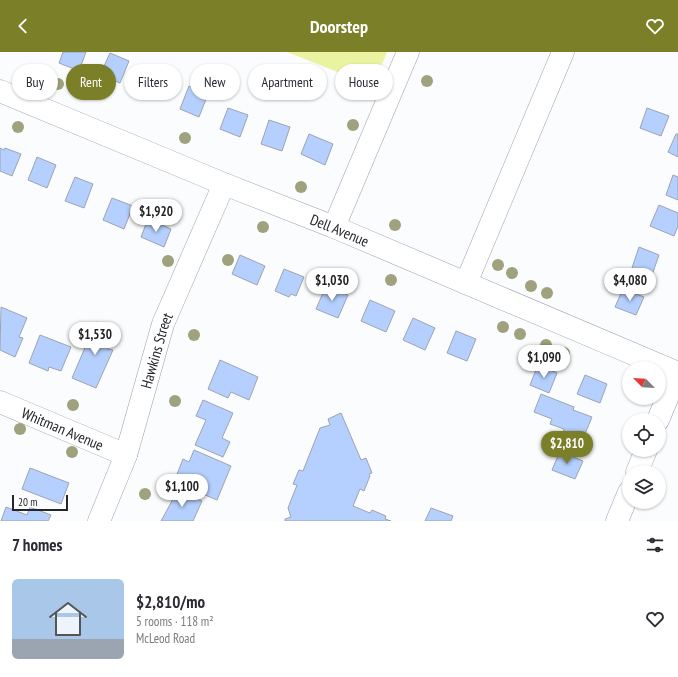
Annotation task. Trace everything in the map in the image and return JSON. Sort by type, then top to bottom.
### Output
[{"type":"street","points":[[334,227],[408,52]]},
{"type":"street","points":[[466,283],[563,52]]},
{"type":"street","name":"Dell Avenue","points":[[0,90],[224,184],[334,227],[678,372]]},
{"type":"street","name":"Hawkins Street","points":[[99,521],[126,455],[163,324],[224,184]]},
{"type":"street","points":[[661,413],[678,372]]},
{"type":"street","name":"Whitman Avenue","points":[[0,402],[126,455]]},
{"type":"street","points":[[617,521],[622,509]]},
{"type":"green space","points":[[287,52],[387,52],[382,64],[335,64],[335,71],[327,68],[327,64],[317,64]]},
{"type":"building","points":[[63,52],[86,52],[82,64],[66,64],[66,66],[59,63]]},
{"type":"building","points":[[110,53],[129,61],[128,64],[124,64],[124,73],[120,83],[116,81],[116,64],[105,64]]},
{"type":"building","points":[[189,86],[190,100],[206,100],[199,117],[180,109]]},
{"type":"building","points":[[228,108],[248,115],[240,137],[220,129]]},
{"type":"building","points":[[647,108],[669,116],[661,136],[640,128]]},
{"type":"building","points":[[269,120],[290,127],[282,151],[261,144]]},
{"type":"building","points":[[309,134],[333,144],[325,165],[301,154]]},
{"type":"building","points":[[676,134],[678,134],[678,157],[668,152]]},
{"type":"building","points":[[0,148],[4,150],[5,148],[21,154],[12,176],[0,171]]},
{"type":"building","points":[[37,157],[56,165],[47,188],[28,180]]},
{"type":"building","points":[[673,175],[678,177],[678,200],[666,195]]},
{"type":"building","points":[[75,177],[93,184],[84,208],[65,201]]},
{"type":"building","points":[[112,198],[133,206],[124,229],[103,220]]},
{"type":"building","points":[[659,205],[678,213],[678,226],[674,236],[650,226]]},
{"type":"building","points":[[148,219],[171,229],[164,247],[141,237]]},
{"type":"building","points":[[639,247],[659,255],[652,275],[632,268]]},
{"type":"building","points":[[240,255],[265,266],[257,285],[232,274]]},
{"type":"building","points":[[284,269],[304,277],[296,296],[291,294],[289,297],[275,291]]},
{"type":"building","points":[[326,286],[348,295],[338,318],[316,309]]},
{"type":"building","points":[[623,289],[644,297],[636,315],[615,307]]},
{"type":"building","points":[[370,300],[395,311],[386,332],[361,321]]},
{"type":"building","points":[[1,307],[27,318],[19,337],[23,338],[15,357],[0,350]]},
{"type":"building","points":[[413,318],[435,328],[425,350],[403,340]]},
{"type":"building","points":[[96,322],[116,331],[108,349],[113,350],[96,388],[72,378]]},
{"type":"building","points":[[456,331],[476,339],[467,361],[447,353]]},
{"type":"building","points":[[40,335],[71,347],[61,371],[49,367],[48,371],[29,363]]},
{"type":"building","points":[[220,360],[258,377],[249,400],[231,392],[228,398],[208,389]]},
{"type":"building","points":[[538,365],[557,373],[549,393],[530,385]]},
{"type":"building","points":[[585,375],[607,384],[600,403],[577,394]]},
{"type":"building","points":[[541,394],[574,407],[573,410],[592,417],[582,441],[563,433],[564,429],[550,424],[552,419],[534,412]]},
{"type":"building","points":[[203,400],[233,413],[222,438],[230,442],[223,457],[195,445],[206,420],[196,416]]},
{"type":"building","points":[[341,413],[361,460],[366,458],[372,473],[369,474],[370,476],[364,491],[360,489],[353,506],[370,513],[372,510],[386,516],[385,519],[391,521],[285,521],[285,519],[291,517],[288,508],[297,485],[293,484],[299,470],[303,471],[320,428],[330,425],[328,419]]},
{"type":"building","points":[[194,450],[231,466],[217,500],[174,482],[183,459],[189,462]]},
{"type":"building","points":[[560,451],[583,461],[575,479],[552,470]]},
{"type":"building","points":[[30,468],[69,483],[61,504],[22,489]]},
{"type":"building","points":[[178,490],[202,501],[193,521],[161,521]]},
{"type":"building","points":[[6,507],[27,515],[30,507],[51,515],[48,521],[1,521]]},
{"type":"building","points":[[431,508],[453,516],[451,521],[425,521]]}]
